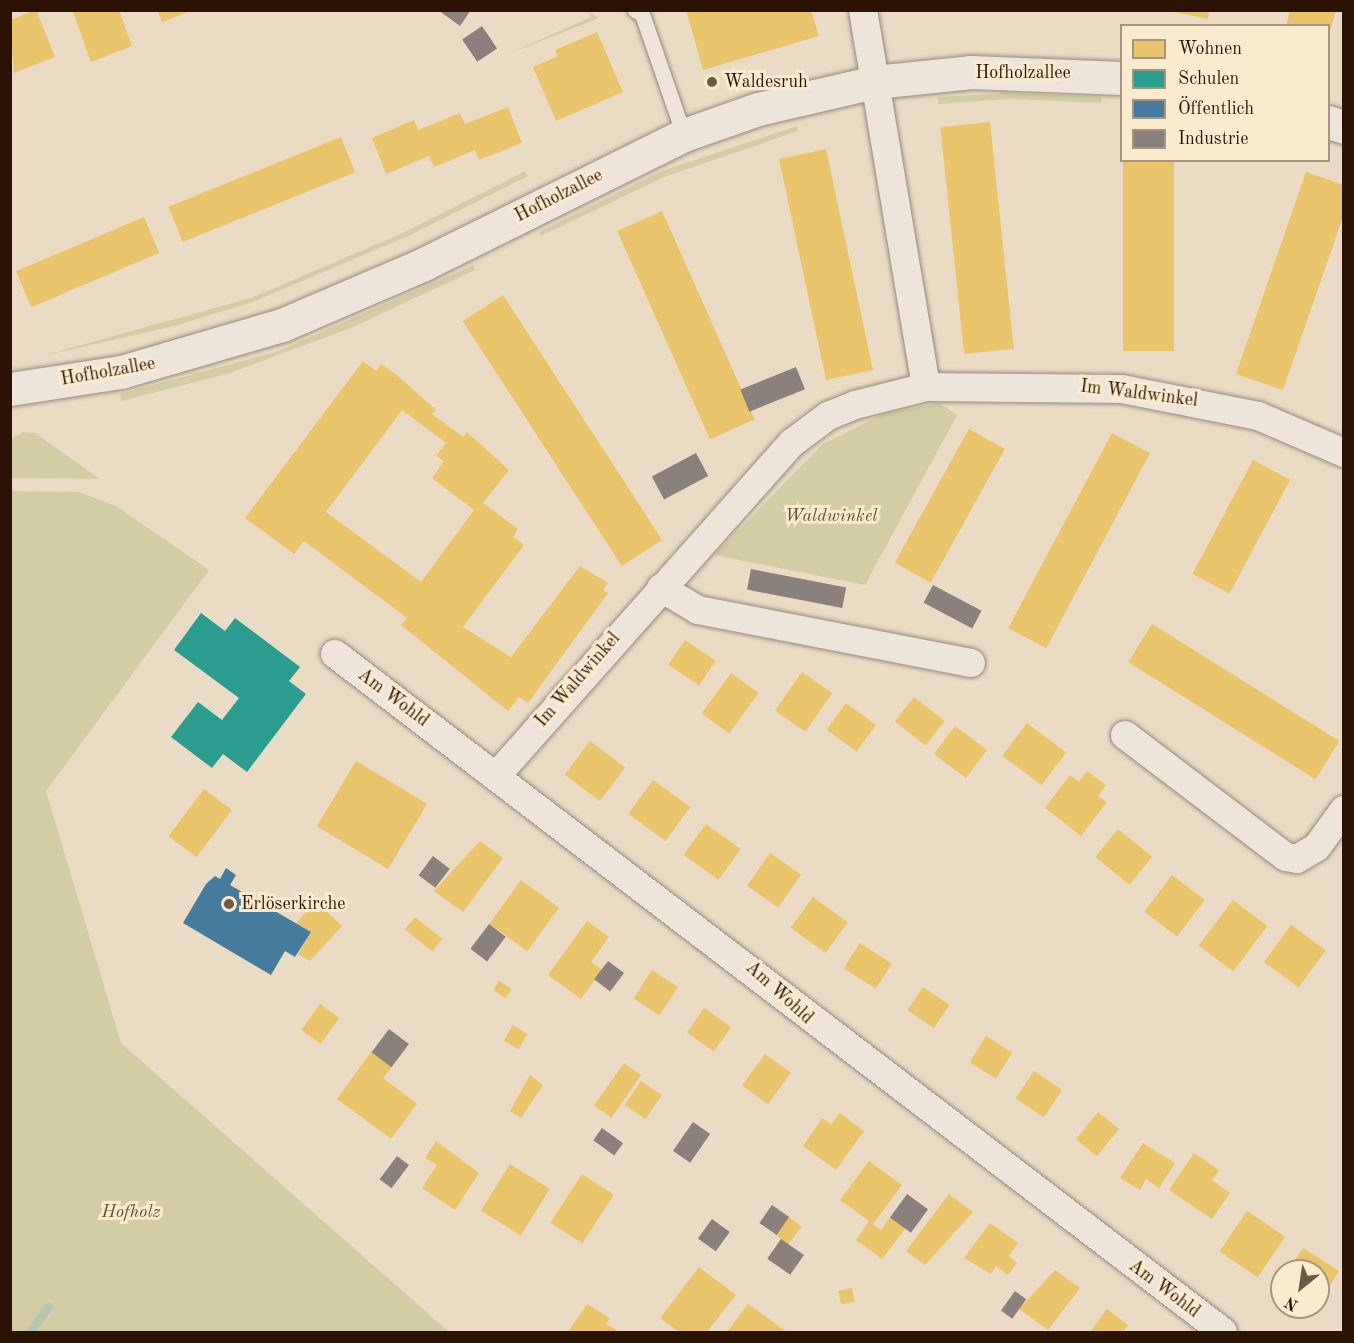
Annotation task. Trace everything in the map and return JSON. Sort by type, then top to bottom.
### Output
[{"type":"street","points":[[864,10],[874,82],[926,387]]},
{"type":"street","name":"Hofholzallee","points":[[10,388],[121,372],[282,325],[424,264],[684,135],[758,109],[874,82],[1024,71],[1120,78]]},
{"type":"street","name":"Im Waldwinkel","points":[[497,775],[661,588],[811,428],[855,405],[926,387],[1071,386],[1162,394],[1258,416],[1344,453]]},
{"type":"street","points":[[661,588],[699,610],[971,663]]},
{"type":"street","name":"Am Wohld","points":[[335,654],[766,978],[813,1025],[1223,1332]]},
{"type":"street","points":[[1125,735],[1286,857],[1297,859],[1317,847],[1344,810]]},
{"type":"lane","points":[[635,10],[642,14],[684,135]]},
{"type":"green space","points":[[588,11],[599,18],[508,54],[591,17]]},
{"type":"green space","points":[[1009,93],[1101,97],[1101,103],[1008,99],[938,104],[938,97]]},
{"type":"green space","points":[[797,126],[798,131],[664,177],[541,236],[539,232],[662,171]]},
{"type":"green space","points":[[525,171],[528,176],[408,236],[253,302],[174,326],[38,357],[251,298],[405,232]]},
{"type":"green space","points":[[474,265],[475,270],[353,327],[227,374],[121,401],[120,394],[276,352]]},
{"type":"green space","name":"Waldwinkel","points":[[939,403],[957,415],[865,585],[714,555],[823,444],[883,414]]},
{"type":"green space","points":[[23,432],[35,433],[100,479],[11,478],[11,439]]},
{"type":"green space","name":"Hofholz","points":[[11,491],[79,492],[116,506],[209,570],[46,791],[121,1043],[449,1332],[11,1332]]},
{"type":"building: Wohnen","points":[[36,10],[55,57],[14,73],[10,20]]},
{"type":"building: Wohnen","points":[[119,10],[132,46],[91,62],[73,12]]},
{"type":"building: Wohnen","points":[[157,10],[190,10],[191,11],[162,22]]},
{"type":"building: Wohnen","points":[[686,10],[811,10],[819,36],[703,70]]},
{"type":"building: Wohnen","points":[[1165,10],[1209,10],[1208,19]]},
{"type":"building: Wohnen","points":[[1290,10],[1336,10],[1330,31],[1330,24],[1286,24]]},
{"type":"building: Wohnen","points":[[597,32],[623,92],[556,121],[533,67],[558,56],[555,50]]},
{"type":"building: Wohnen","points":[[508,107],[522,143],[479,160],[475,150],[434,167],[429,156],[386,174],[372,138],[414,120],[418,130],[460,113],[465,124]]},
{"type":"building: Wohnen","points":[[990,122],[1014,349],[964,354],[940,127]]},
{"type":"building: Wohnen","points":[[341,137],[355,172],[183,242],[169,207]]},
{"type":"building: Wohnen","points":[[826,149],[873,370],[826,380],[779,159]]},
{"type":"building: Wohnen","points":[[1123,162],[1174,162],[1174,351],[1123,351]]},
{"type":"building: Wohnen","points":[[1306,172],[1344,185],[1344,214],[1283,390],[1236,374]]},
{"type":"building: Wohnen","points":[[662,211],[755,419],[710,439],[617,231]]},
{"type":"building: Wohnen","points":[[144,217],[159,253],[31,307],[16,271]]},
{"type":"building: Wohnen","points":[[503,295],[662,540],[622,566],[463,321]]},
{"type":"building: Wohnen","points":[[363,361],[376,371],[381,364],[397,375],[436,410],[432,414],[463,437],[467,432],[509,470],[483,503],[518,529],[513,537],[524,545],[463,627],[511,657],[580,566],[608,583],[603,590],[608,593],[528,703],[519,697],[508,711],[401,625],[407,618],[304,541],[294,554],[245,518]],"holes":[[[402,410],[446,443],[436,456],[444,461],[432,478],[474,510],[421,582],[326,512]]]},
{"type":"building: Wohnen","points":[[969,429],[1005,449],[931,583],[895,563]]},
{"type":"building: Wohnen","points":[[1112,433],[1150,453],[1046,648],[1008,628]]},
{"type":"building: Wohnen","points":[[1253,460],[1290,480],[1230,594],[1192,574]]},
{"type":"building: Wohnen","points":[[1152,624],[1339,741],[1316,779],[1128,662]]},
{"type":"building: Wohnen","points":[[685,640],[716,661],[699,686],[668,665]]},
{"type":"building: Wohnen","points":[[802,672],[832,693],[805,732],[775,711]]},
{"type":"building: Wohnen","points":[[731,673],[759,693],[729,733],[702,713]]},
{"type":"building: Wohnen","points":[[914,697],[945,721],[926,745],[895,721]]},
{"type":"building: Wohnen","points":[[846,703],[876,725],[857,751],[827,730]]},
{"type":"building: Wohnen","points":[[1027,723],[1066,752],[1041,785],[1002,756]]},
{"type":"building: Wohnen","points":[[955,726],[987,750],[966,778],[934,754]]},
{"type":"building: Wohnen","points":[[590,741],[625,767],[600,801],[565,775]]},
{"type":"building: Wohnen","points":[[356,761],[427,804],[388,869],[317,826]]},
{"type":"building: Wohnen","points":[[1087,771],[1106,785],[1098,796],[1107,802],[1081,836],[1045,808],[1070,775],[1079,782]]},
{"type":"building: Wohnen","points":[[653,780],[690,807],[666,841],[628,814]]},
{"type":"building: Wohnen","points":[[204,789],[232,810],[196,857],[168,836]]},
{"type":"building: Wohnen","points":[[706,824],[741,849],[718,880],[684,855]]},
{"type":"building: Wohnen","points":[[1118,829],[1152,857],[1130,885],[1095,857]]},
{"type":"building: Wohnen","points":[[480,841],[503,858],[463,912],[434,891]]},
{"type":"building: Wohnen","points":[[770,853],[801,875],[778,908],[747,886]]},
{"type":"building: Wohnen","points":[[1172,875],[1205,900],[1177,936],[1144,912]]},
{"type":"building: Wohnen","points":[[521,880],[559,908],[527,951],[489,924]]},
{"type":"building: Wohnen","points":[[813,897],[848,922],[825,953],[791,928]]},
{"type":"building: Wohnen","points":[[1233,900],[1267,926],[1233,971],[1199,946]]},
{"type":"building: Wohnen","points":[[316,901],[342,926],[310,961],[298,954],[311,932],[296,923]]},
{"type":"building: Wohnen","points":[[415,917],[442,939],[432,951],[405,929]]},
{"type":"building: Wohnen","points":[[587,921],[609,937],[591,962],[602,970],[581,999],[548,975]]},
{"type":"building: Wohnen","points":[[1291,925],[1326,950],[1299,987],[1264,962]]},
{"type":"building: Wohnen","points":[[860,943],[892,964],[876,989],[844,968]]},
{"type":"building: Wohnen","points":[[652,970],[678,987],[659,1015],[633,999]]},
{"type":"building: Wohnen","points":[[499,981],[512,989],[506,998],[493,990]]},
{"type":"building: Wohnen","points":[[923,987],[950,1005],[934,1028],[907,1010]]},
{"type":"building: Wohnen","points":[[320,1004],[339,1018],[321,1044],[301,1030]]},
{"type":"building: Wohnen","points":[[704,1008],[731,1027],[714,1052],[687,1033]]},
{"type":"building: Wohnen","points":[[513,1025],[528,1034],[518,1049],[504,1040]]},
{"type":"building: Wohnen","points":[[986,1036],[1012,1052],[996,1079],[970,1062]]},
{"type":"building: Wohnen","points":[[371,1052],[392,1067],[383,1078],[417,1104],[391,1139],[337,1099]]},
{"type":"building: Wohnen","points":[[765,1054],[791,1073],[768,1104],[742,1086]]},
{"type":"building: Wohnen","points":[[624,1063],[641,1075],[611,1118],[594,1106]]},
{"type":"building: Wohnen","points":[[1034,1071],[1062,1090],[1044,1117],[1016,1098]]},
{"type":"building: Wohnen","points":[[530,1075],[543,1085],[521,1118],[510,1111]]},
{"type":"building: Wohnen","points":[[641,1081],[662,1095],[646,1119],[625,1105]]},
{"type":"building: Wohnen","points":[[1098,1112],[1119,1129],[1097,1156],[1076,1139]]},
{"type":"building: Wohnen","points":[[840,1113],[864,1131],[836,1170],[803,1146],[822,1118],[831,1124]]},
{"type":"building: Wohnen","points":[[436,1141],[479,1173],[455,1210],[422,1188],[437,1165],[425,1158]]},
{"type":"building: Wohnen","points":[[1143,1143],[1175,1163],[1159,1188],[1146,1179],[1140,1190],[1120,1178]]},
{"type":"building: Wohnen","points":[[1194,1153],[1219,1170],[1212,1180],[1230,1193],[1212,1219],[1169,1190]]},
{"type":"building: Wohnen","points":[[869,1161],[902,1185],[873,1224],[881,1230],[890,1217],[906,1228],[882,1259],[856,1240],[869,1221],[840,1200]]},
{"type":"building: Wohnen","points":[[510,1164],[550,1189],[521,1236],[481,1211]]},
{"type":"building: Wohnen","points":[[582,1174],[614,1195],[582,1243],[550,1223]]},
{"type":"building: Wohnen","points":[[949,1194],[973,1212],[925,1265],[906,1251]]},
{"type":"building: Wohnen","points":[[1247,1211],[1285,1237],[1258,1277],[1220,1252]]},
{"type":"building: Wohnen","points":[[789,1217],[802,1227],[788,1244],[775,1234]]},
{"type":"building: Wohnen","points":[[990,1223],[1018,1243],[1009,1256],[1017,1263],[1008,1275],[996,1266],[991,1274],[964,1258]]},
{"type":"building: Wohnen","points":[[1303,1248],[1320,1259],[1296,1259]]},
{"type":"building: Wohnen","points":[[1330,1265],[1339,1271],[1330,1286]]},
{"type":"building: Wohnen","points":[[699,1267],[736,1295],[707,1332],[679,1332],[660,1318]]},
{"type":"building: Wohnen","points":[[1055,1270],[1080,1288],[1048,1330],[1019,1309]]},
{"type":"building: Wohnen","points":[[852,1288],[855,1302],[841,1305],[838,1291]]},
{"type":"building: Wohnen","points":[[587,1304],[610,1318],[606,1324],[620,1332],[568,1332]]},
{"type":"building: Wohnen","points":[[748,1304],[784,1330],[782,1332],[727,1332]]},
{"type":"building: Wohnen","points":[[1107,1309],[1128,1325],[1123,1332],[1090,1332]]},
{"type":"building: Schulen","points":[[201,613],[225,631],[235,618],[300,667],[289,681],[306,694],[247,772],[223,754],[212,768],[171,737],[198,702],[222,720],[239,698],[174,650]]},
{"type":"building: Öffentlich","name":"Erlöserkirche","points":[[226,868],[236,875],[230,885],[311,932],[295,957],[285,951],[271,975],[183,923],[206,884],[215,876],[220,879]]},
{"type":"building: Industrie","points":[[438,10],[471,10],[460,26]]},
{"type":"building: Industrie","points":[[482,26],[497,48],[477,62],[462,39]]},
{"type":"building: Industrie","points":[[796,367],[805,389],[749,412],[740,389]]},
{"type":"building: Industrie","points":[[696,453],[708,476],[664,499],[652,476]]},
{"type":"building: Industrie","points":[[751,569],[846,588],[842,608],[747,590]]},
{"type":"building: Industrie","points":[[933,585],[982,611],[972,628],[924,603]]},
{"type":"building: Industrie","points":[[433,856],[450,869],[435,888],[419,875]]},
{"type":"building: Industrie","points":[[489,924],[506,937],[487,961],[470,949]]},
{"type":"building: Industrie","points":[[608,961],[624,973],[610,991],[594,979]]},
{"type":"building: Industrie","points":[[389,1029],[409,1044],[392,1067],[372,1052]]},
{"type":"building: Industrie","points":[[693,1122],[710,1134],[690,1163],[673,1151]]},
{"type":"building: Industrie","points":[[602,1128],[623,1143],[614,1155],[593,1140]]},
{"type":"building: Industrie","points":[[397,1156],[409,1165],[392,1188],[380,1179]]},
{"type":"building: Industrie","points":[[907,1194],[928,1209],[911,1233],[890,1217]]},
{"type":"building: Industrie","points":[[772,1205],[789,1217],[777,1235],[759,1223]]},
{"type":"building: Industrie","points":[[712,1219],[730,1232],[716,1251],[698,1238]]},
{"type":"building: Industrie","points":[[781,1239],[804,1255],[790,1275],[767,1259]]},
{"type":"building: Industrie","points":[[1015,1291],[1026,1299],[1012,1319],[1001,1310]]},
{"type":"waterway","points":[[30,1332],[49,1307]]},
{"type":"place","name":"Waldesruh","points":[[712,82]]},
{"type":"place","name":"Erlöserkirche","points":[[229,904]]}]
